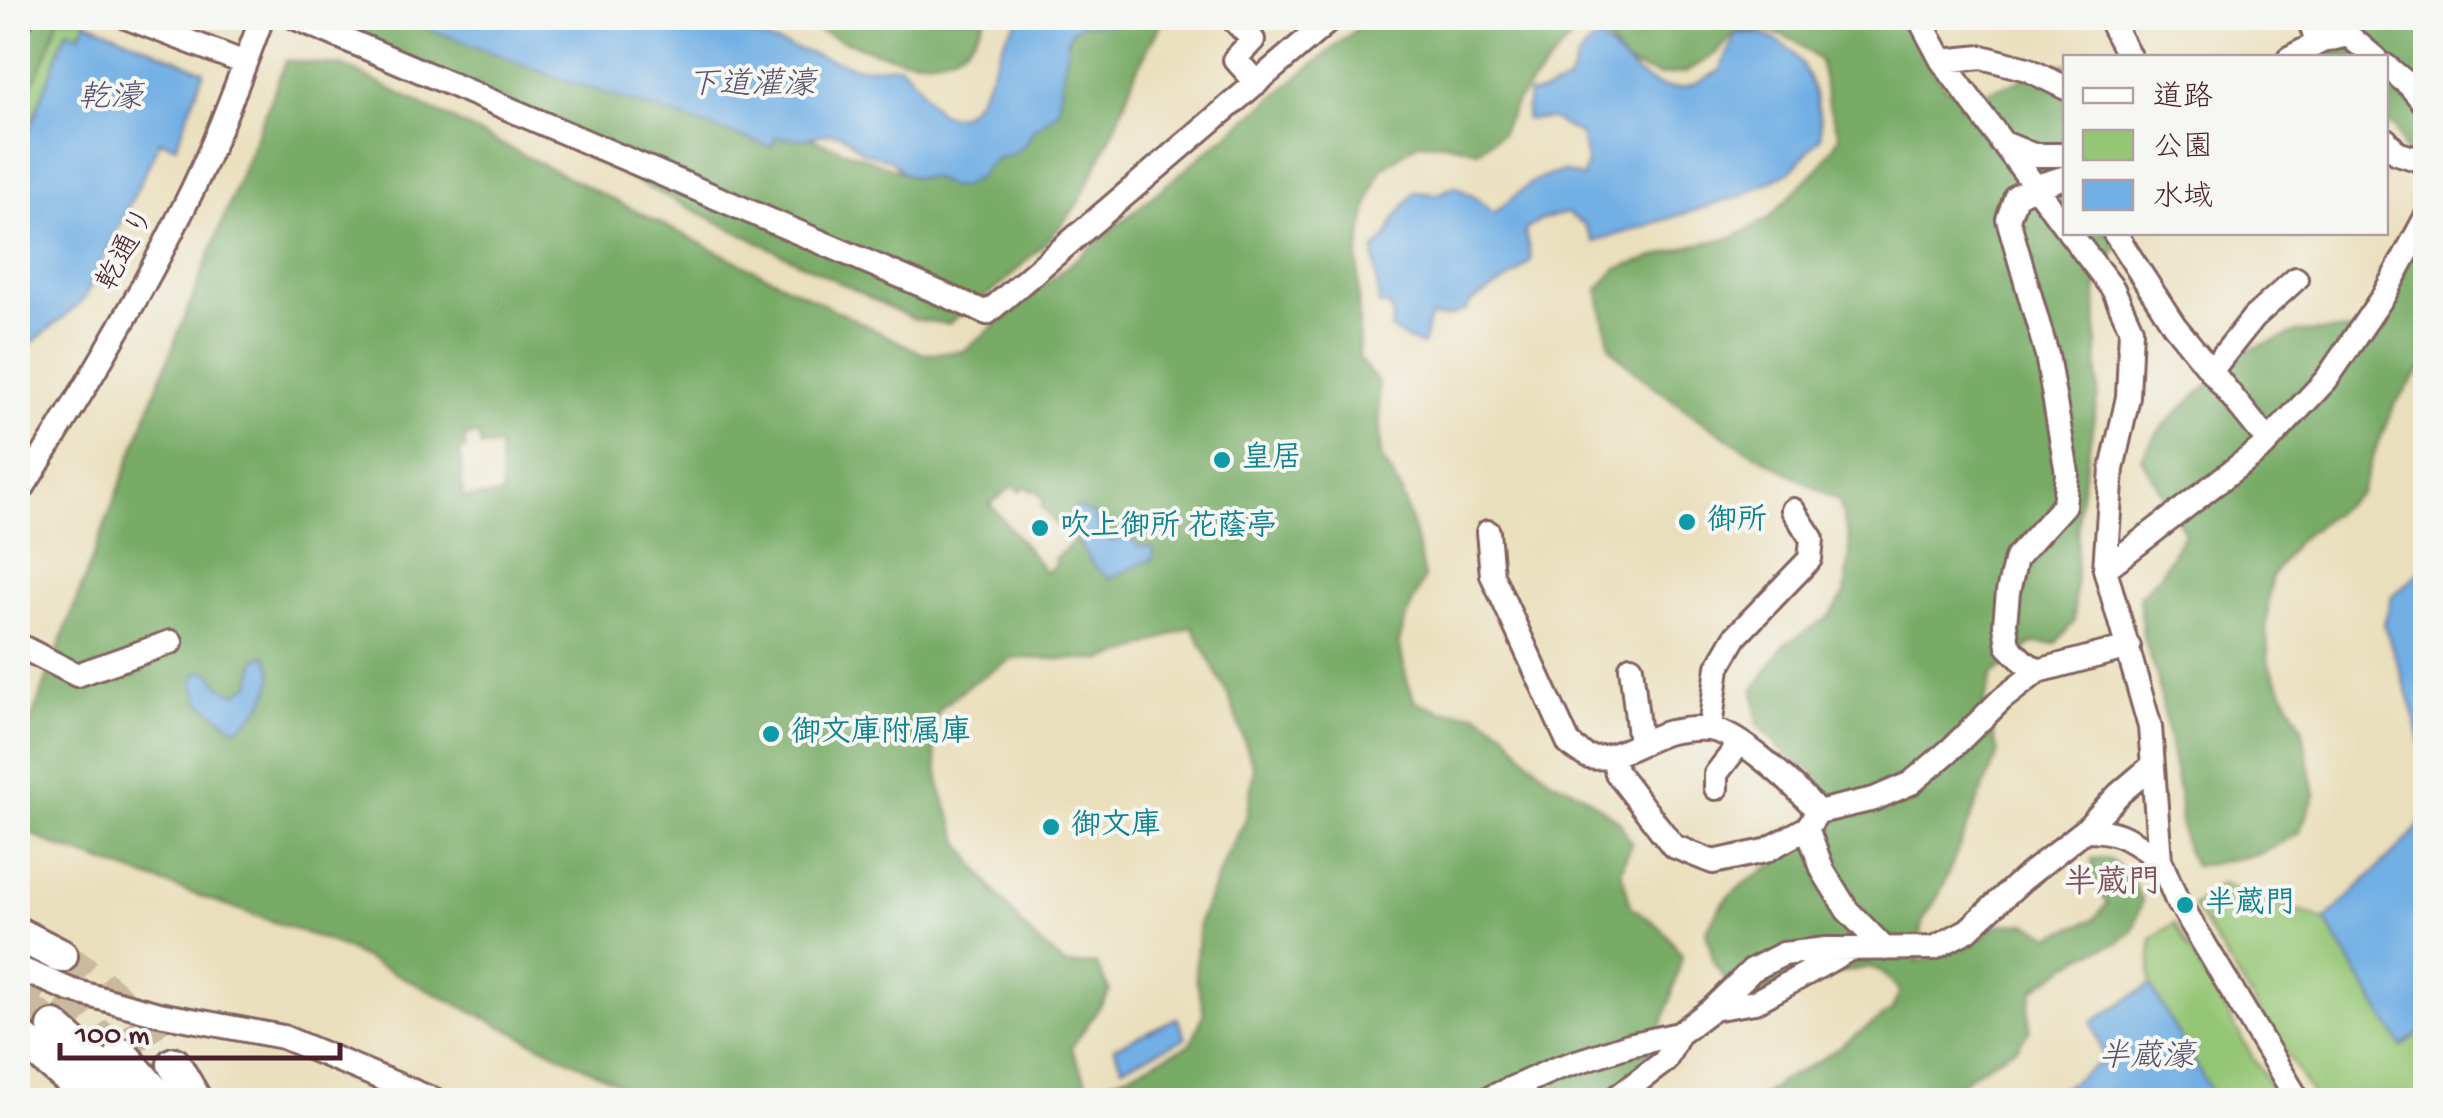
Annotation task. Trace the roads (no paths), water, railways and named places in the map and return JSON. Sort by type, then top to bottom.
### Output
[{"type":"highway","points":[[18,934],[61,956]]},
{"type":"highway","points":[[54,1027],[98,1064],[130,1100]]},
{"type":"highway","points":[[18,1035],[95,1100]]},
{"type":"highway","points":[[122,1055],[161,1100]]},
{"type":"highway","points":[[174,1064],[195,1100]]},
{"type":"street","points":[[128,18],[245,63]]},
{"type":"street","name":"乾通り","points":[[18,495],[90,381],[184,208],[262,18]]},
{"type":"street","points":[[296,18],[986,313],[1332,18]]},
{"type":"street","points":[[1232,18],[1254,40],[1236,59],[1257,83]]},
{"type":"street","points":[[1919,18],[1942,61],[2063,225]]},
{"type":"street","points":[[2309,18],[2369,55]]},
{"type":"street","points":[[2113,26],[2128,55]]},
{"type":"street","points":[[2296,55],[2338,38]]},
{"type":"street","points":[[1942,61],[1982,58],[2026,69],[2063,87]]},
{"type":"street","points":[[2388,68],[2426,105]]},
{"type":"street","points":[[2000,142],[2033,155],[2063,155]]},
{"type":"street","points":[[2388,142],[2397,153],[2426,162]]},
{"type":"street","points":[[2038,671],[2008,646],[2008,592],[2016,558],[2064,505],[2067,474],[2047,355],[2008,218],[2016,196],[2063,178]]},
{"type":"street","points":[[2105,568],[2268,442],[2326,380],[2384,295],[2426,217]]},
{"type":"street","points":[[2071,235],[2114,289],[2132,328],[2128,396],[2112,469],[2105,568],[2150,726],[2160,860],[2182,908],[2298,1100]]},
{"type":"street","points":[[2116,235],[2174,325],[2268,442]]},
{"type":"street","points":[[2212,372],[2253,318],[2296,279]]},
{"type":"street","points":[[1710,728],[1718,666],[1736,636],[1810,559],[1812,539],[1792,510]]},
{"type":"street","points":[[1488,532],[1492,575],[1569,744],[1588,757],[1603,756],[1670,732],[1710,728],[1740,743],[1804,795],[1822,871],[1847,910],[1885,949]]},
{"type":"street","points":[[18,645],[76,675],[171,642]]},
{"type":"street","points":[[1584,733],[1673,846],[1713,862],[1765,851],[1812,820],[1911,783],[2038,671],[2129,646]]},
{"type":"street","points":[[1631,668],[1640,744]]},
{"type":"street","points":[[1716,788],[1716,774],[1740,743]]},
{"type":"street","points":[[1486,1100],[1555,1069],[1679,1034],[1712,1010],[1755,1002],[1850,949],[1934,948],[1968,930],[2152,765]]},
{"type":"street","points":[[2084,830],[2108,830],[2160,860]]},
{"type":"street","points":[[18,968],[70,990],[159,1014],[283,1037],[434,1100]]},
{"type":"street","points":[[18,982],[96,1011],[279,1050],[389,1080]]},
{"type":"street","points":[[1612,1100],[1665,1061],[1679,1034]]},
{"type":"water","name":"下道灌濠","points":[[402,18],[695,18],[859,68],[899,65],[936,109],[953,116],[973,104],[1007,36],[1022,18],[1119,18],[1114,25],[1088,23],[1072,31],[1058,111],[1033,130],[1014,153],[996,159],[962,187],[950,187],[933,178],[912,177],[891,160],[862,152],[839,134],[802,139],[775,137],[772,147],[552,76]]},
{"type":"water","name":"乾濠","points":[[86,21],[204,71],[176,146],[160,141],[85,297],[18,354],[18,159],[67,30],[80,35]]},
{"type":"water","points":[[1737,33],[1776,41],[1789,50],[1808,75],[1818,106],[1821,137],[1789,172],[1741,196],[1594,242],[1584,224],[1566,213],[1541,220],[1525,230],[1531,260],[1517,274],[1471,302],[1466,310],[1447,317],[1430,317],[1423,345],[1391,329],[1393,316],[1388,305],[1379,305],[1374,251],[1415,192],[1438,194],[1455,186],[1494,213],[1533,181],[1563,171],[1582,178],[1587,164],[1581,135],[1551,119],[1526,119],[1528,94],[1568,83],[1577,59],[1597,37],[1647,80],[1670,88],[1688,86],[1720,71]]},
{"type":"water","points":[[1078,507],[1093,514],[1111,541],[1130,536],[1138,547],[1151,547],[1153,559],[1110,578],[1094,566],[1078,542],[1080,533],[1071,511]]},
{"type":"water","points":[[2425,567],[2425,760],[2412,706],[2384,624],[2392,597]]},
{"type":"water","points":[[266,655],[272,677],[266,697],[236,729],[201,702],[193,682],[199,671],[211,673],[221,687],[235,694],[251,684],[256,659]]},
{"type":"water","points":[[2425,817],[2425,1028],[2402,1047],[2325,920],[2411,836]]},
{"type":"water","name":"半蔵濠","points":[[2150,985],[2216,1100],[2044,1100],[2105,1060],[2092,1022]]},
{"type":"water","points":[[1177,1018],[1186,1038],[1123,1067],[1114,1047]]},
{"type":"tunnel","points":[[61,956],[123,1005],[174,1064]]},
{"type":"tunnel","points":[[18,975],[65,1005],[122,1055]]},
{"type":"tunnel","points":[[18,1002],[54,1027]]},
{"type":"place","name":"皇居","points":[[1222,460]]},
{"type":"place","name":"御所","points":[[1687,522]]},
{"type":"place","name":"吹上御所 花蔭亭","points":[[1040,528]]},
{"type":"place","name":"御文庫附属庫","points":[[771,734]]},
{"type":"place","name":"御文庫","points":[[1051,827]]},
{"type":"place","name":"半蔵門","points":[[2185,905]]},
{"type":"district","name":"半蔵門","points":[[2112,885]]}]
